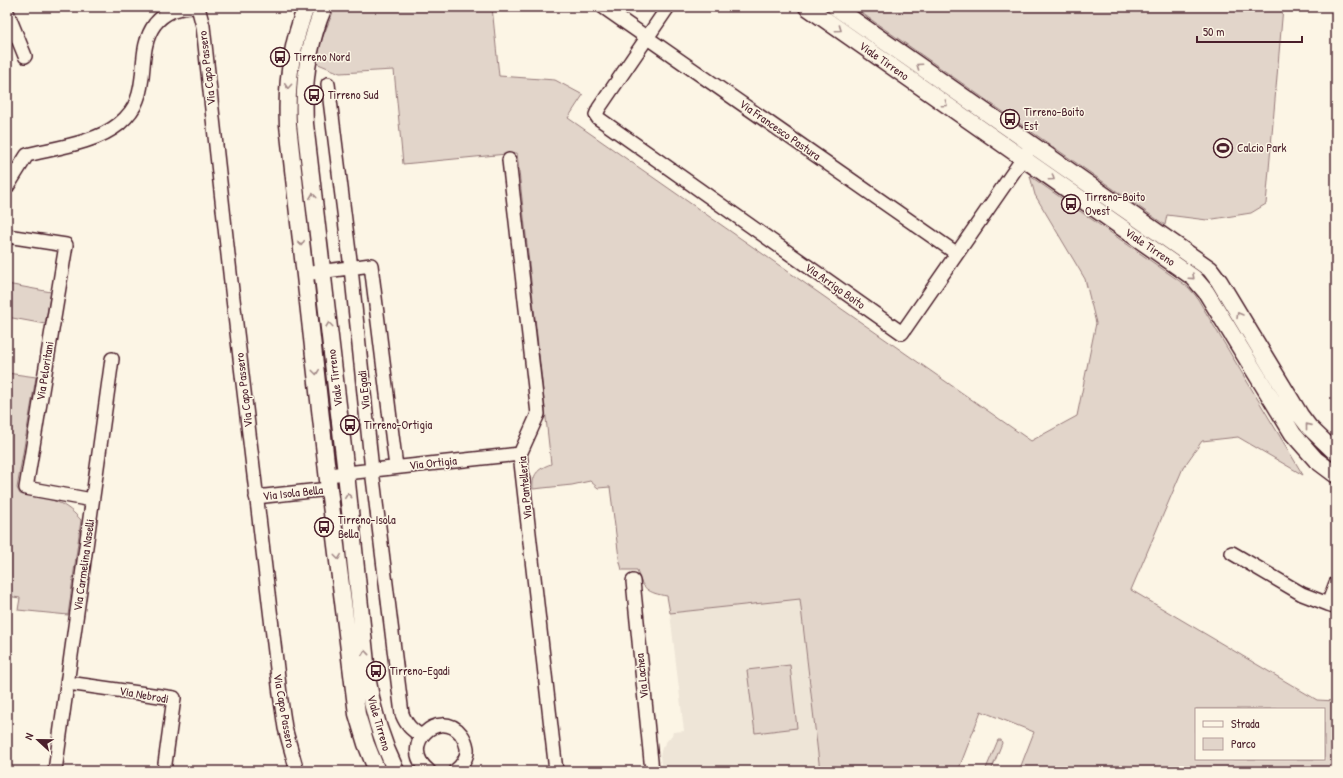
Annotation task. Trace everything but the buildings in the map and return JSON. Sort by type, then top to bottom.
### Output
[{"type":"street","points":[[7,187],[27,155],[81,142],[108,131],[118,125],[137,101],[142,77],[145,47],[148,36],[153,28],[168,12],[179,8],[192,7]]},
{"type":"street","name":"Via Capo Passero","points":[[198,7],[202,26],[214,124],[256,497],[284,721],[297,771]]},
{"type":"street","name":"Viale Tirreno","points":[[306,7],[296,34],[291,56],[287,102],[288,125],[304,274],[329,482],[361,683],[373,709],[386,750],[396,771]]},
{"type":"street","name":"Viale Tirreno","points":[[324,7],[315,30],[309,52],[304,82],[305,124],[346,473],[361,683],[357,714],[360,727],[377,771]]},
{"type":"street","name":"Via Francesco Pastura","points":[[603,7],[956,253]]},
{"type":"street","points":[[647,38],[668,7]]},
{"type":"street","name":"Viale Tirreno","points":[[807,7],[1188,273],[1206,292],[1293,434],[1316,460],[1336,475]]},
{"type":"street","name":"Viale Tirreno","points":[[835,7],[1210,269],[1219,281],[1300,415],[1309,427],[1336,453]]},
{"type":"street","points":[[7,12],[25,56]]},
{"type":"street","name":"Via Arrigo Boito","points":[[647,38],[599,108],[596,115],[600,120],[902,334],[956,253],[1032,145]]},
{"type":"street","name":"Via Egadi","points":[[328,84],[351,268],[372,470],[402,714],[406,724],[421,736]]},
{"type":"street","name":"Via Pantelleria","points":[[509,160],[538,414],[520,454],[556,771]]},
{"type":"street","points":[[1149,247],[1158,232]]},
{"type":"street","name":"Via Peloritani","points":[[7,236],[66,245],[26,488],[92,500]]},
{"type":"street","points":[[304,274],[371,265],[396,467]]},
{"type":"street","name":"Via Carmelina Naselli","points":[[55,771],[112,359]]},
{"type":"street","name":"Via Ortigia","points":[[346,473],[520,454]]},
{"type":"street","name":"Via Isola Bella","points":[[256,497],[329,482],[346,473]]},
{"type":"street","points":[[1232,553],[1302,594],[1332,605],[1336,582]]},
{"type":"street","name":"Via Lachea","points":[[633,581],[652,771]]},
{"type":"street","name":"Via Nebrodi","points":[[68,683],[174,698],[164,771]]},
{"type":"street","points":[[428,771],[422,766],[418,757],[417,746],[421,736],[428,729],[438,725],[448,726],[458,730],[464,738],[467,748],[465,759],[460,768],[455,771]]},
{"type":"shaded area","points":[[800,598],[820,771],[662,771],[660,755],[662,748],[673,732],[684,731],[670,613]]},
{"type":"green space","points":[[335,7],[492,7],[499,76],[555,80],[583,95],[568,118],[1031,441],[1077,416],[1096,323],[1085,279],[1035,195],[1030,176],[1188,287],[1196,296],[1303,475],[1238,437],[1202,441],[1183,468],[1131,590],[1317,700],[1336,701],[1336,771],[1019,771],[1034,732],[981,711],[958,771],[820,771],[800,599],[670,613],[667,596],[647,589],[641,582],[637,570],[622,570],[619,558],[610,487],[598,488],[590,481],[572,485],[533,489],[533,480],[536,473],[542,468],[551,464],[517,153],[403,164],[394,70],[340,73],[316,63],[322,39]]},
{"type":"green space","points":[[853,7],[1283,7],[1266,204],[1251,213],[1207,220],[1167,215],[1165,225]]},
{"type":"green space","points":[[7,284],[51,292],[45,324],[7,317]]},
{"type":"green space","points":[[7,373],[36,377],[17,488],[20,494],[60,503],[67,507],[81,520],[68,615],[18,610],[20,598],[7,596]]},
{"type":"green space","points":[[790,665],[797,728],[755,733],[747,670]]},
{"type":"green space","points":[[998,740],[1001,740],[1002,743],[991,771],[985,771]]},
{"type":"place","name":"Tirreno Nord","points":[[280,57]]},
{"type":"place","name":"Tirreno Sud","points":[[314,95]]},
{"type":"place","name":"Tirreno-Boito Est","points":[[1010,119]]},
{"type":"place","name":"Calcio Park","points":[[1223,148]]},
{"type":"place","name":"Tirreno-Boito Ovest","points":[[1071,204]]},
{"type":"place","name":"Tirreno-Ortigia","points":[[350,425]]},
{"type":"place","name":"Tirreno-Isola Bella","points":[[324,527]]},
{"type":"place","name":"Tirreno-Egadi","points":[[376,671]]}]
